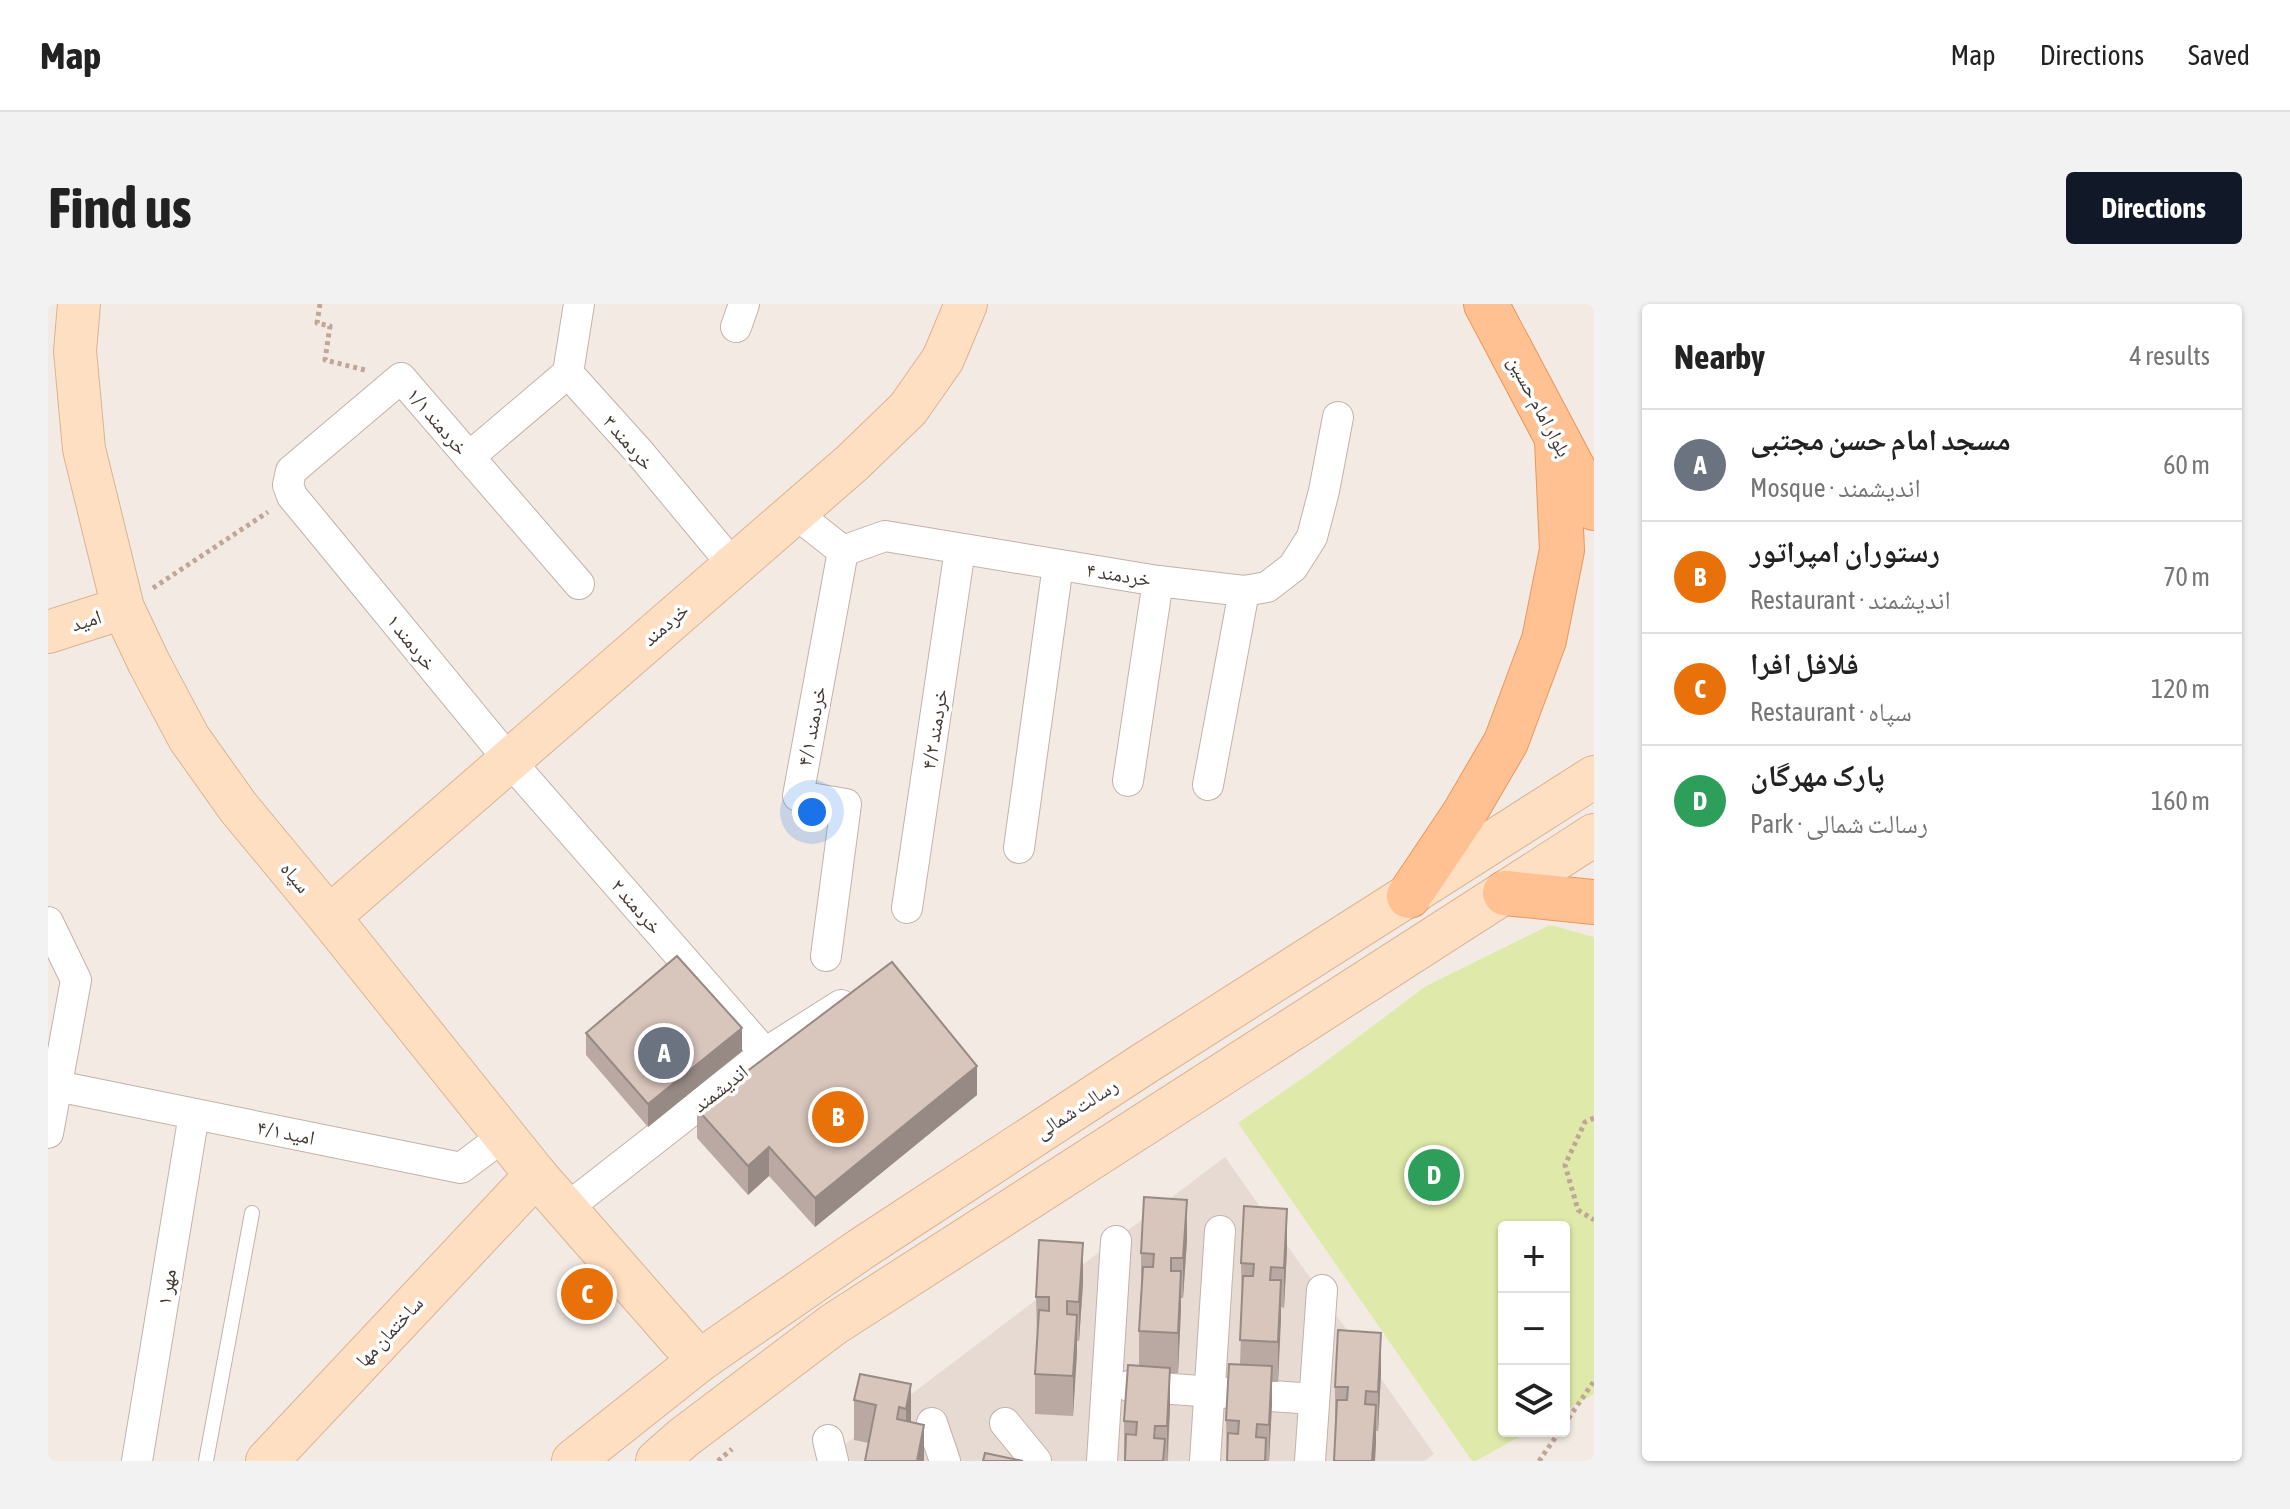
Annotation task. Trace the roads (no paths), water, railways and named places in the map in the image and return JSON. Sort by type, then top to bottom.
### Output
[{"type":"main road","name":"بلوار امام حسین","points":[[1486,304],[1594,508]]},
{"type":"main road","points":[[1409,896],[1464,814],[1506,742],[1544,640],[1562,550],[1557,441]]},
{"type":"main road","points":[[1505,893],[1594,902]]},
{"type":"street","name":"سپاه","points":[[79,304],[75,351],[84,449],[123,608],[189,738],[238,807],[505,1135],[524,1187],[567,1208],[699,1361]]},
{"type":"street","points":[[469,457],[568,373],[579,304]]},
{"type":"street","name":"خردمند","points":[[329,917],[852,463],[908,409],[943,359],[966,304]]},
{"type":"street","name":"خردمند ۳","points":[[568,373],[640,453],[733,565]]},
{"type":"street","name":"خردمند ۱/۱","points":[[316,525],[292,496],[288,485],[291,471],[401,378],[579,584]]},
{"type":"street","name":"خردمند ۴","points":[[843,551],[885,536],[1158,581],[1244,591],[1267,587],[1293,567],[1312,537],[1338,417]]},
{"type":"street","points":[[796,514],[843,551]]},
{"type":"street","name":"خردمند ۱","points":[[316,525],[509,760]]},
{"type":"street","name":"خردمند ۴/۲","points":[[907,908],[960,549]]},
{"type":"street","name":"خردمند ۴/۱","points":[[826,956],[846,804],[798,796],[843,551]]},
{"type":"street","points":[[1019,848],[1058,565]]},
{"type":"street","points":[[1128,781],[1158,581]]},
{"type":"street","points":[[1208,785],[1244,591]]},
{"type":"street","name":"امید","points":[[48,632],[123,608]]},
{"type":"street","name":"خردمند ۲","points":[[509,760],[765,1053]]},
{"type":"street","name":"رسالت شمالی","points":[[573,1461],[699,1361],[861,1249],[1142,1065],[1409,896],[1587,813]]},
{"type":"street","name":"رسالت شمالی","points":[[657,1461],[834,1324],[1505,893],[1587,813]]},
{"type":"street","points":[[48,922],[76,980],[48,1133]]},
{"type":"street","name":"اندیشمند","points":[[567,1208],[765,1053],[868,988]]},
{"type":"street","name":"امید ۴/۱","points":[[57,1086],[461,1168],[505,1135]]},
{"type":"street","name":"مهر ۱","points":[[137,1461],[194,1114]]},
{"type":"street","name":"ساختمان مها","points":[[267,1461],[524,1187]]},
{"type":"street","points":[[1205,1461],[1220,1231]]},
{"type":"street","points":[[1102,1461],[1116,1241]]},
{"type":"street","points":[[1310,1461],[1322,1290]]},
{"type":"street","points":[[1107,1384],[1314,1399]]},
{"type":"street","points":[[932,1423],[945,1461]]},
{"type":"street","points":[[1005,1423],[1036,1461]]},
{"type":"lane","points":[[206,1461],[252,1213]]},
{"type":"place","name":"مسجد امام حسن مجتبی","points":[[664,1053]]},
{"type":"place","name":"رستوران امپراتور","points":[[838,1117]]},
{"type":"place","name":"پارک مهرگان","points":[[1434,1175]]},
{"type":"place","name":"فلافل افرا","points":[[587,1294]]}]
